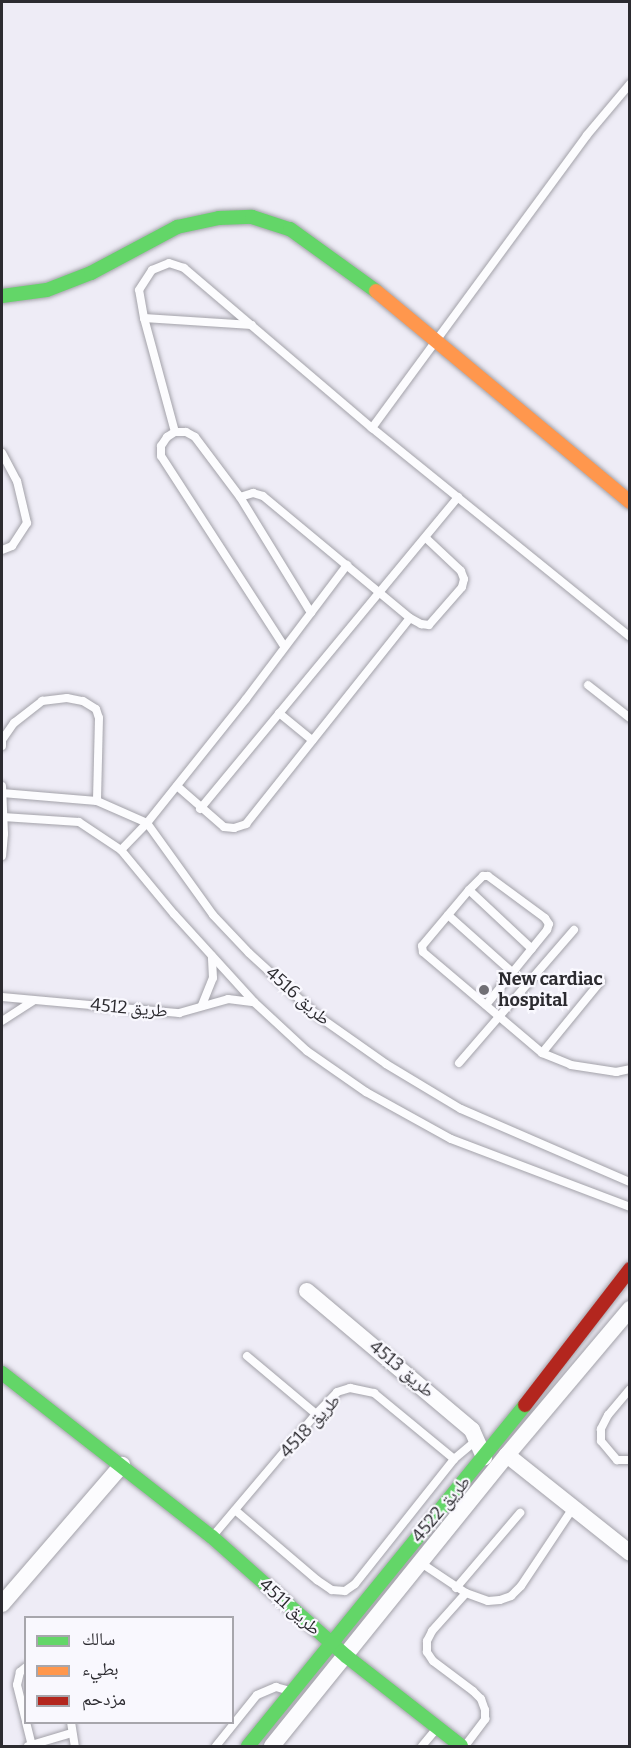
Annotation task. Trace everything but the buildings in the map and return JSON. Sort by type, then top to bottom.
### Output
[{"type":"street","points":[[2,296],[47,290],[91,273],[177,227],[219,218],[252,217],[290,229],[337,261],[436,338],[630,502]]},
{"type":"street","name":"طريق 4522","points":[[248,1746],[505,1431],[630,1269]]},
{"type":"street","name":"طريق 4513","points":[[308,1291],[475,1435],[484,1456]]},
{"type":"street","name":"طريق 4522","points":[[272,1746],[507,1455],[630,1309]]},
{"type":"street","name":"طريق 4511","points":[[2,1372],[212,1538],[346,1656],[463,1746]]},
{"type":"street","points":[[475,1435],[505,1431]]},
{"type":"street","points":[[507,1455],[629,1552]]},
{"type":"street","points":[[2,1604],[122,1465]]},
{"type":"lane","points":[[372,428],[587,135],[630,84]]},
{"type":"lane","points":[[176,432],[144,318],[139,290],[152,270],[169,263],[184,268],[372,428],[630,637]]},
{"type":"lane","points":[[144,318],[253,325]]},
{"type":"lane","points":[[284,646],[161,456],[161,446],[166,437],[176,432],[186,432],[195,437],[240,497],[312,613]]},
{"type":"lane","points":[[2,453],[19,488],[27,523],[12,546],[2,550]]},
{"type":"lane","points":[[2,471],[11,471]]},
{"type":"lane","points":[[240,497],[253,493],[263,496],[410,618],[421,624],[429,625],[462,587],[461,571],[426,538]]},
{"type":"lane","points":[[200,809],[381,593],[458,497]]},
{"type":"lane","points":[[121,850],[177,786],[347,565]]},
{"type":"lane","points":[[177,786],[200,809],[224,827],[234,828],[246,824],[410,618]]},
{"type":"lane","points":[[588,685],[630,718]]},
{"type":"lane","points":[[2,746],[2,740],[14,723],[42,701],[67,698],[82,701],[96,709],[99,718],[97,801]]},
{"type":"lane","points":[[279,713],[312,740]]},
{"type":"lane","points":[[2,786],[2,856]]},
{"type":"lane","points":[[2,793],[97,801],[147,823]]},
{"type":"lane","name":"طريق 4516","points":[[3,817],[79,822],[121,850],[174,914],[254,1002],[307,1051],[366,1092],[451,1139],[630,1207]]},
{"type":"lane","name":"طريق 4516","points":[[147,823],[213,915],[249,953],[318,1016],[386,1064],[461,1109],[630,1182]]},
{"type":"lane","points":[[486,1005],[547,930],[549,924],[545,918],[488,876],[483,876],[422,946],[423,951],[486,1005],[500,1015],[542,1053],[571,1065],[616,1072],[630,1069]]},
{"type":"lane","points":[[470,890],[532,949]]},
{"type":"lane","points":[[448,915],[512,972]]},
{"type":"lane","points":[[459,1063],[574,930]]},
{"type":"lane","points":[[202,1005],[213,978],[212,955]]},
{"type":"lane","points":[[542,1053],[601,981]]},
{"type":"lane","name":"طريق 4512","points":[[2,997],[179,1013],[228,999],[254,1002]]},
{"type":"lane","points":[[2,1021],[34,1000]]},
{"type":"lane","points":[[247,1356],[316,1414]]},
{"type":"lane","name":"طريق 4518","points":[[212,1538],[337,1392],[350,1388],[362,1389],[392,1406],[454,1459]]},
{"type":"lane","points":[[630,1389],[601,1429],[601,1441],[606,1450],[617,1460],[630,1460]]},
{"type":"lane","points":[[235,1510],[317,1580],[332,1590],[345,1591],[355,1584],[475,1435]]},
{"type":"lane","points":[[421,1563],[466,1593],[488,1600],[500,1600],[511,1596],[573,1508]]},
{"type":"lane","points":[[456,1588],[520,1513]]},
{"type":"lane","points":[[463,1746],[485,1719],[485,1710],[481,1699],[473,1691],[433,1661],[427,1652],[427,1641],[432,1631],[466,1593]]},
{"type":"lane","points":[[24,1669],[20,1672],[17,1686],[24,1713]]},
{"type":"lane","points":[[234,1723],[256,1695],[276,1687],[293,1692]]},
{"type":"lane","points":[[26,1724],[30,1746],[72,1732]]},
{"type":"lane","points":[[71,1724],[75,1746]]},
{"type":"lane","points":[[216,1746],[233,1724]]},
{"type":"lane","points":[[422,1746],[437,1728]]},
{"type":"traffic: fast","points":[[2,296],[47,290],[91,273],[177,227],[219,218],[252,217],[290,229],[376,291]]},
{"type":"traffic: fast","points":[[2,1373],[212,1537],[346,1656],[461,1746]]},
{"type":"traffic: fast","points":[[248,1746],[525,1405]]},
{"type":"traffic: slow","points":[[376,291],[630,502]]},
{"type":"traffic: jam","points":[[525,1405],[630,1269]]},
{"type":"place","name":"New cardiac hospital","points":[[484,990]]}]
